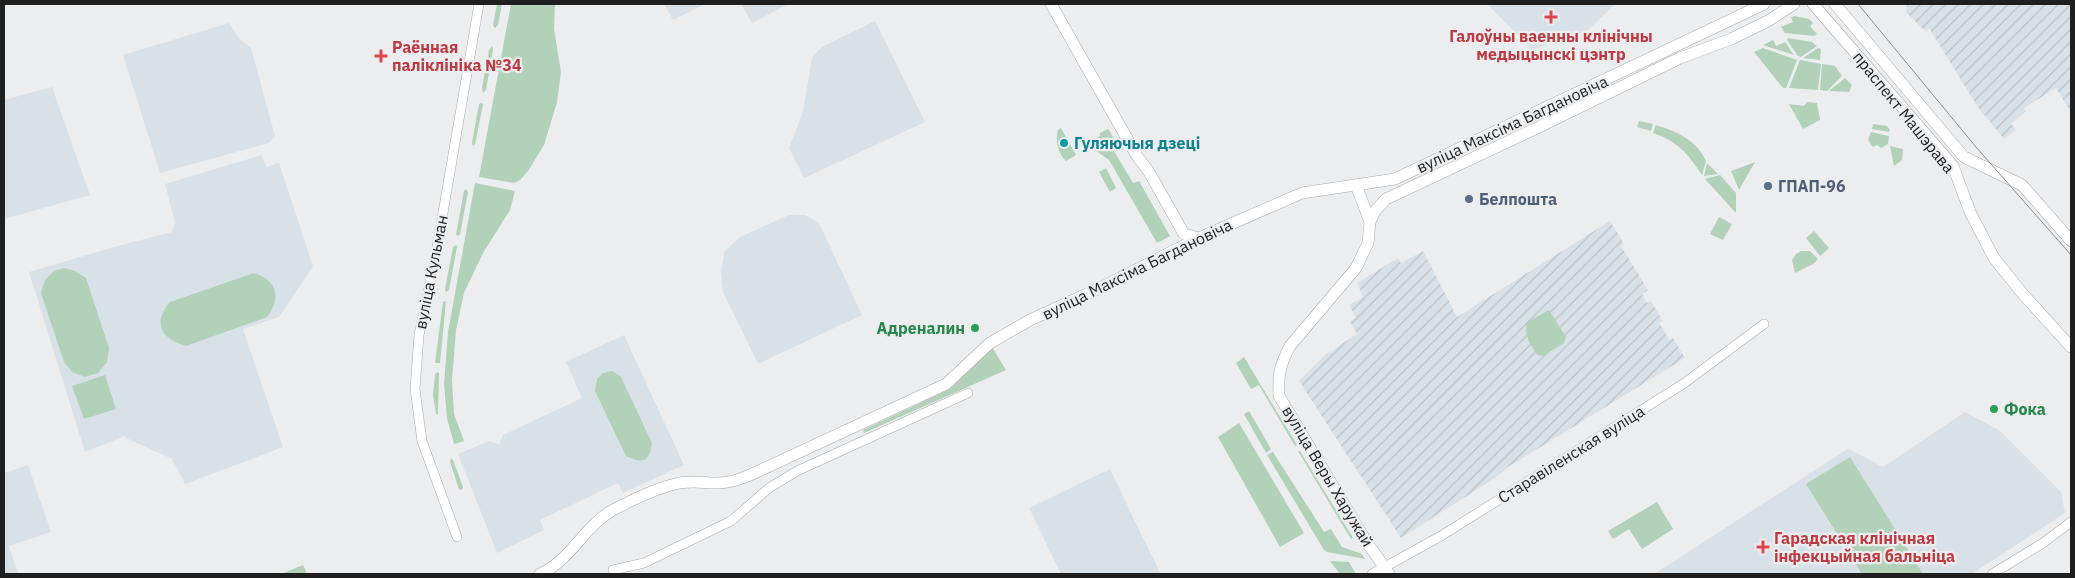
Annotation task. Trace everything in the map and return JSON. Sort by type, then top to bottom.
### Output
[{"type":"main road","points":[[1051,4],[1184,234],[1199,238]]},
{"type":"main road","name":"вуліца Максіма Багдановіча","points":[[540,574],[549,570],[571,552],[582,536],[610,512],[675,484],[695,481],[718,483],[737,481],[946,384],[990,344],[1030,320],[1100,288],[1199,238],[1302,193],[1395,180],[1764,4]]},
{"type":"main road","name":"вуліца Максіма Багдановіча","points":[[1386,198],[1584,106],[1680,58],[1731,39],[1768,21],[1794,4]]},
{"type":"main road","name":"праспект Машэрава","points":[[1813,4],[1952,166],[1970,212],[1994,258],[2022,293],[2071,347]]},
{"type":"main road","name":"праспект Машэрава","points":[[1836,4],[1959,152],[1964,157],[2022,185],[2071,241]]},
{"type":"main road","points":[[1576,93],[1574,103],[1584,106]]},
{"type":"main road","points":[[1948,162],[1959,152]]},
{"type":"main road","points":[[1138,156],[1146,176],[1179,238],[1177,249]]},
{"type":"main road","points":[[1356,185],[1370,222]]},
{"type":"main road","name":"вуліца Веры Харужай","points":[[1386,198],[1375,211],[1370,222],[1368,243],[1356,268],[1290,346],[1282,360],[1278,374],[1279,396],[1387,571]]},
{"type":"street","name":"вуліца Кульман","points":[[457,537],[422,441],[415,389],[419,335],[435,259],[479,4]]},
{"type":"street","name":"Старавіленская вуліца","points":[[1372,574],[1387,571],[1683,384],[1754,334],[1764,324]]},
{"type":"street","points":[[613,570],[644,563],[731,521],[769,488],[784,478],[968,393]]},
{"type":"street","points":[[1992,574],[2043,543],[2071,522]]},
{"type":"shaded area","points":[[664,4],[705,4],[673,20]]},
{"type":"shaded area","points":[[741,4],[789,4],[752,23]]},
{"type":"shaded area","name":"Галоўны ваенны клінічны медыцынскі цэнтр","points":[[1487,4],[1615,4],[1588,30],[1532,50]]},
{"type":"shaded area","points":[[1907,4],[2071,4],[2071,112],[2056,88],[2024,108],[2026,111],[2011,124],[2016,130],[2004,139],[1977,106],[1929,28],[1926,32],[1906,12]]},
{"type":"shaded area","points":[[875,21],[925,122],[804,178],[789,148],[803,112],[812,58],[822,47]]},
{"type":"shaded area","points":[[229,23],[239,38],[251,48],[275,136],[269,143],[160,173],[123,55]]},
{"type":"shaded area","points":[[52,87],[90,195],[4,219],[4,100]]},
{"type":"shaded area","points":[[262,155],[266,167],[279,163],[313,266],[279,317],[243,329],[283,447],[185,484],[172,459],[125,436],[85,452],[29,272],[172,232],[175,222],[165,184]]},
{"type":"shaded area","points":[[789,215],[805,215],[819,223],[862,315],[758,364],[723,292],[721,271],[725,251],[740,237]]},
{"type":"shaded area","points":[[1610,221],[1624,244],[1621,246],[1648,290],[1642,294],[1647,303],[1651,301],[1663,321],[1659,323],[1670,340],[1673,338],[1685,358],[1508,467],[1495,478],[1401,538],[1299,381],[1325,355],[1357,334],[1350,321],[1356,318],[1349,305],[1363,297],[1357,283],[1398,258],[1401,263],[1423,251],[1457,317]]},
{"type":"shaded area","points":[[624,335],[684,465],[623,493],[618,483],[540,520],[544,530],[497,553],[458,454],[489,441],[499,445],[503,435],[582,398],[566,362]]},
{"type":"shaded area","points":[[1965,412],[1999,430],[2061,492],[2065,513],[1972,574],[1654,574],[1846,450],[1849,449],[1883,467]]},
{"type":"shaded area","points":[[28,465],[51,532],[9,546],[18,574],[4,574],[4,473]]},
{"type":"shaded area","points":[[1110,469],[1161,574],[1061,574],[1029,508]]},
{"type":"green space","points":[[497,4],[502,4],[498,25],[495,28],[493,25]]},
{"type":"green space","points":[[511,4],[555,4],[554,29],[561,72],[557,102],[544,145],[528,171],[520,180],[514,183],[479,177]]},
{"type":"green space","points":[[1791,17],[1809,19],[1813,23],[1810,26],[1817,34],[1814,36],[1785,33],[1781,27],[1793,22]]},
{"type":"green space","points":[[1788,38],[1812,42],[1817,46],[1801,57],[1798,56],[1787,40]]},
{"type":"green space","points":[[1773,40],[1776,46],[1785,42],[1794,55],[1763,45]]},
{"type":"green space","points":[[492,46],[486,90],[483,93],[482,88],[489,50]]},
{"type":"green space","points":[[1763,48],[1797,60],[1786,88],[1783,88],[1754,52]]},
{"type":"green space","points":[[1818,48],[1821,49],[1820,60],[1803,58]]},
{"type":"green space","points":[[1800,60],[1821,64],[1818,90],[1789,88]]},
{"type":"green space","points":[[1822,64],[1835,66],[1842,76],[1827,91],[1820,90]]},
{"type":"green space","points":[[1845,78],[1852,85],[1849,92],[1829,91]]},
{"type":"green space","points":[[1807,102],[1817,103],[1820,120],[1803,129],[1789,104],[1804,106]]},
{"type":"green space","points":[[479,104],[483,104],[473,146]]},
{"type":"green space","points":[[1639,121],[1653,124],[1651,131],[1637,127]]},
{"type":"green space","points":[[1873,124],[1887,126],[1890,130],[1889,132],[1872,129]]},
{"type":"green space","points":[[1656,125],[1678,133],[1697,147],[1706,161],[1702,175],[1682,149],[1670,140],[1653,133]]},
{"type":"green space","points":[[1061,128],[1076,155],[1066,161],[1059,151],[1057,142],[1058,130]]},
{"type":"green space","points":[[1108,129],[1118,145],[1112,148],[1133,183],[1139,181],[1170,236],[1157,243],[1109,160],[1086,144]]},
{"type":"green space","points":[[1871,132],[1889,136],[1888,144],[1881,148],[1877,145],[1873,147],[1868,140]]},
{"type":"green space","points":[[1890,146],[1903,149],[1902,160],[1894,166]]},
{"type":"green space","points":[[1755,162],[1739,190],[1731,171]]},
{"type":"green space","points":[[1707,163],[1718,174],[1704,176]]},
{"type":"green space","points":[[1106,168],[1116,188],[1110,192],[1099,172]]},
{"type":"green space","points":[[1720,175],[1736,193],[1736,213],[1705,179]]},
{"type":"green space","points":[[475,183],[515,191],[510,210],[483,253],[464,293],[456,330],[452,380],[454,414],[464,441],[454,444],[447,418],[444,384],[448,332]]},
{"type":"green space","points":[[466,189],[468,192],[460,234],[458,236],[456,234],[464,191]]},
{"type":"green space","points":[[1719,217],[1732,224],[1723,240],[1710,234]]},
{"type":"green space","points":[[1814,231],[1829,248],[1820,256],[1806,238]]},
{"type":"green space","points":[[456,245],[449,290],[446,292],[453,247]]},
{"type":"green space","points":[[1801,251],[1810,251],[1818,259],[1813,264],[1795,273],[1792,260]]},
{"type":"green space","points":[[64,268],[75,271],[86,278],[109,348],[107,362],[98,373],[85,377],[72,372],[64,362],[41,293],[45,280],[54,271]]},
{"type":"green space","points":[[254,273],[268,281],[275,291],[274,303],[267,317],[186,346],[177,343],[165,335],[162,329],[161,317],[170,302]]},
{"type":"green space","points":[[446,301],[440,363],[435,363],[443,302]]},
{"type":"green space","points":[[1549,310],[1566,337],[1564,343],[1543,356],[1538,355],[1530,344],[1526,326],[1527,322]]},
{"type":"green space","points":[[992,347],[1006,370],[864,433],[863,430],[950,389]]},
{"type":"green space","points":[[1244,357],[1297,445],[1295,446],[1259,385],[1251,389],[1236,363]]},
{"type":"green space","points":[[612,371],[621,377],[652,443],[649,454],[644,460],[637,460],[626,456],[595,391],[597,379],[603,373]]},
{"type":"green space","points":[[439,373],[438,415],[436,414],[433,395],[435,374]]},
{"type":"green space","points":[[105,375],[116,409],[84,419],[72,386]]},
{"type":"green space","points":[[1249,411],[1271,449],[1266,453],[1244,414]]},
{"type":"green space","points":[[1239,423],[1304,533],[1280,547],[1218,437]]},
{"type":"green space","points":[[1298,451],[1300,451],[1353,538],[1351,539]]},
{"type":"green space","points":[[1273,452],[1324,532],[1331,529],[1342,547],[1362,554],[1365,559],[1324,550],[1267,455]]},
{"type":"green space","points":[[1850,457],[1923,574],[1862,574],[1806,484]]},
{"type":"green space","points":[[451,458],[463,487],[462,490],[459,489],[450,462]]},
{"type":"green space","points":[[1657,502],[1673,529],[1642,549],[1629,529],[1613,539],[1608,531]]},
{"type":"green space","points":[[1330,561],[1349,562],[1356,574],[1340,574]]},
{"type":"green space","points":[[303,565],[307,574],[281,574]]},
{"type":"tram line","points":[[1858,4],[1976,147],[2071,255]]},
{"type":"place","name":"Галоўны ваенны клінічны медыцынскі цэнтр","points":[[1551,17]]},
{"type":"place","name":"Раённая паліклініка №34","points":[[381,56]]},
{"type":"place","name":"Гуляючыя дзеці","points":[[1064,143]]},
{"type":"place","name":"ГПАП-96","points":[[1768,186]]},
{"type":"place","name":"Белпошта","points":[[1469,199]]},
{"type":"place","name":"Адреналин","points":[[975,328]]},
{"type":"place","name":"Фока","points":[[1994,409]]},
{"type":"place","name":"Гарадская клінічная інфекцыйная бальніца","points":[[1763,547]]}]
